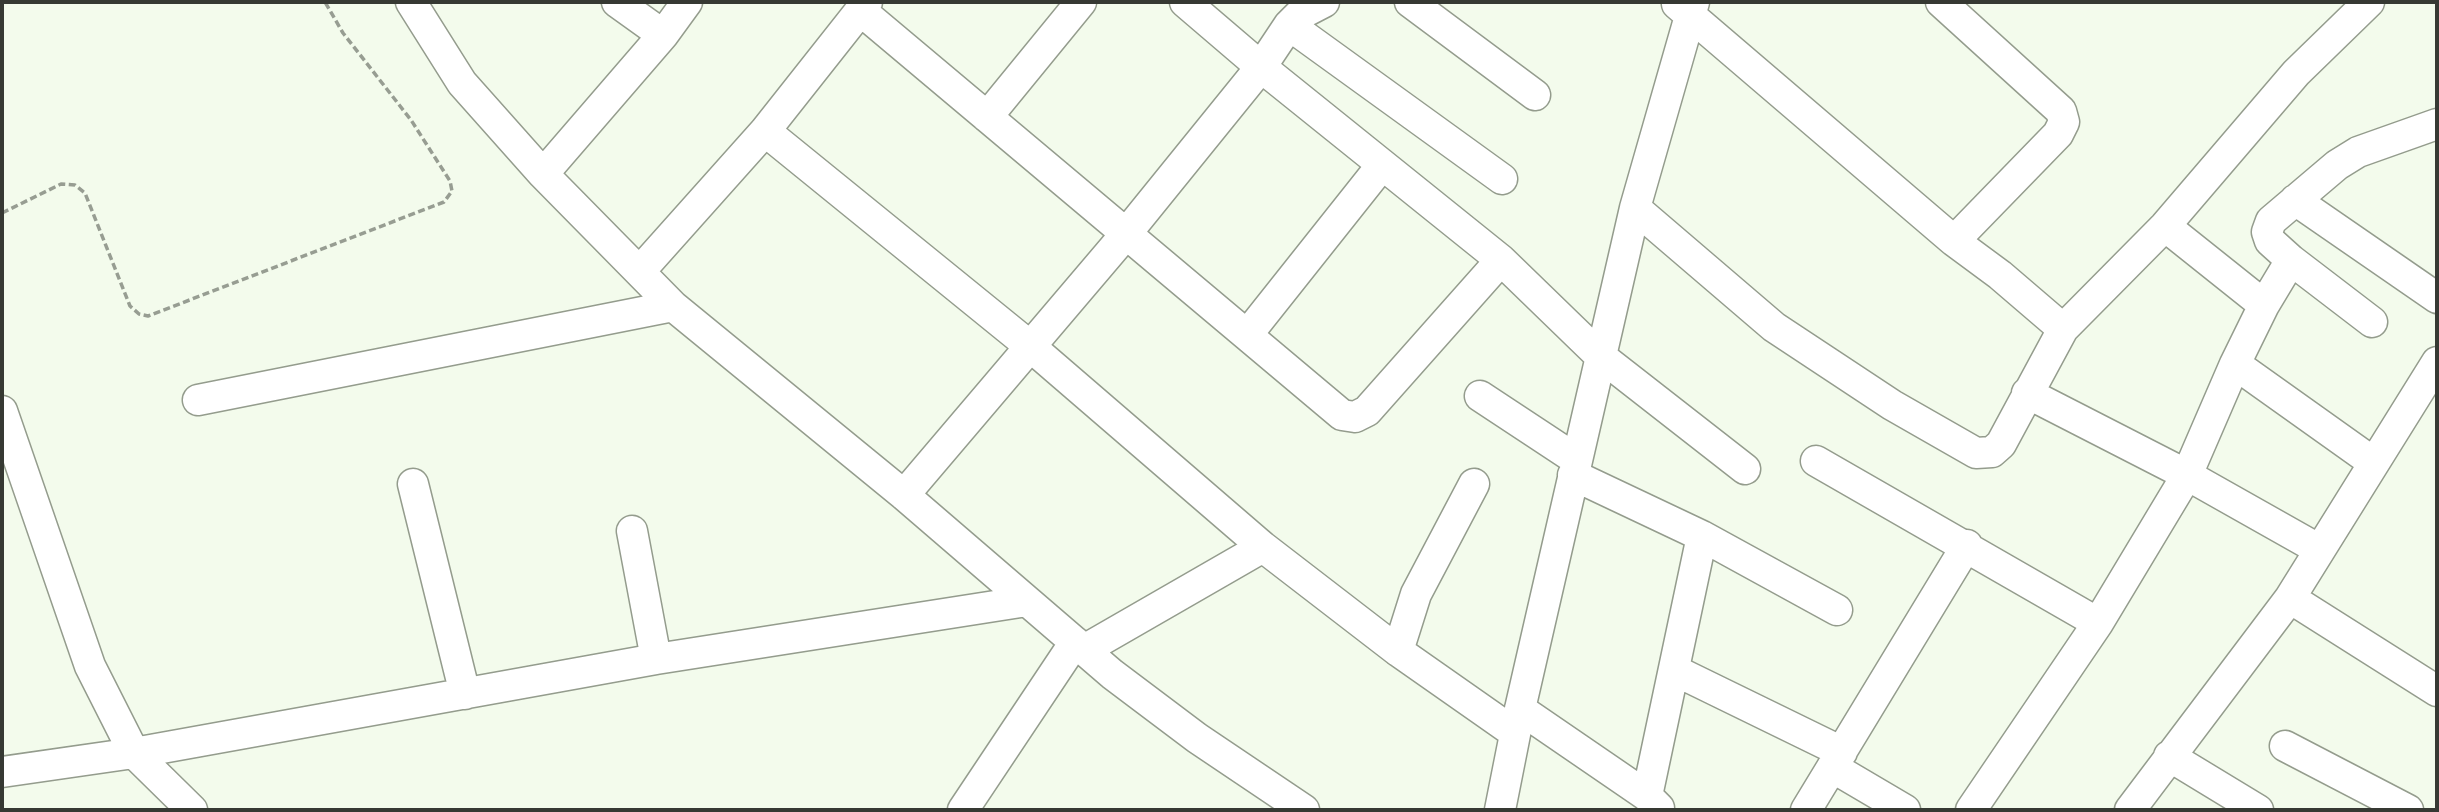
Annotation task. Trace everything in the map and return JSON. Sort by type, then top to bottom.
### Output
[{"type":"street","points":[[411,2],[462,83],[543,174],[673,306],[904,495],[1079,646],[1291,807]]},
{"type":"street","points":[[617,2],[663,35]]},
{"type":"street","points":[[543,174],[663,35],[687,2]]},
{"type":"street","points":[[987,117],[1081,2]]},
{"type":"street","points":[[1185,2],[1261,67],[1502,260],[1600,355],[1745,469]]},
{"type":"street","points":[[1410,2],[1535,95]]},
{"type":"street","points":[[1941,2],[2061,111],[2064,122],[2058,134],[1954,242]]},
{"type":"street","points":[[1635,208],[1774,327],[1892,405],[1976,453],[1992,452],[2001,444],[2063,329],[2165,226],[2296,73],[2369,2]]},
{"type":"street","points":[[639,271],[765,131],[864,6],[987,117],[1329,407],[1342,415],[1355,417],[1367,411],[1502,260]]},
{"type":"street","points":[[1500,810],[1517,721],[1600,355],[1686,7],[1954,242],[2000,275],[2063,329]]},
{"type":"street","points":[[904,495],[1125,235],[1306,9],[1502,179]]},
{"type":"street","points":[[2372,322],[2291,260],[2270,241],[2267,232],[2271,221],[2337,165],[2358,152],[2437,124]]},
{"type":"street","points":[[765,131],[1031,347],[1263,547],[1398,651],[1654,803],[1674,670],[1702,536]]},
{"type":"street","points":[[1247,335],[1382,165]]},
{"type":"street","points":[[2295,200],[2437,298]]},
{"type":"street","points":[[2165,226],[2264,305]]},
{"type":"street","points":[[1971,810],[2098,623],[2188,475],[2235,364],[2264,305],[2291,260]]},
{"type":"street","points":[[198,400],[673,306]]},
{"type":"street","points":[[2130,810],[2290,598],[2437,362]]},
{"type":"street","points":[[2235,364],[2374,463]]},
{"type":"street","points":[[2027,393],[2188,475],[2320,550]]},
{"type":"street","points":[[1480,396],[1575,467],[1838,610]]},
{"type":"street","points":[[2,411],[90,666],[134,753],[192,810]]},
{"type":"street","points":[[1816,461],[1967,545],[2098,623]]},
{"type":"street","points":[[413,484],[465,694]]},
{"type":"street","points":[[1398,651],[1416,594],[1474,484]]},
{"type":"street","points":[[632,531],[656,659]]},
{"type":"street","points":[[1806,810],[1967,545]]},
{"type":"street","points":[[963,810],[1079,646],[1263,547]]},
{"type":"street","points":[[2290,598],[2437,691]]},
{"type":"street","points":[[2,772],[134,753],[656,659],[1027,601]]},
{"type":"street","points":[[1674,670],[1837,760],[1905,810]]},
{"type":"street","points":[[2285,746],[2408,810]]},
{"type":"street","points":[[2169,756],[2258,810]]},
{"type":"path","points":[[2,212],[61,184],[75,185],[85,193],[130,306],[139,314],[148,316],[444,202],[452,191],[450,181],[411,120],[343,33],[325,2]]}]
